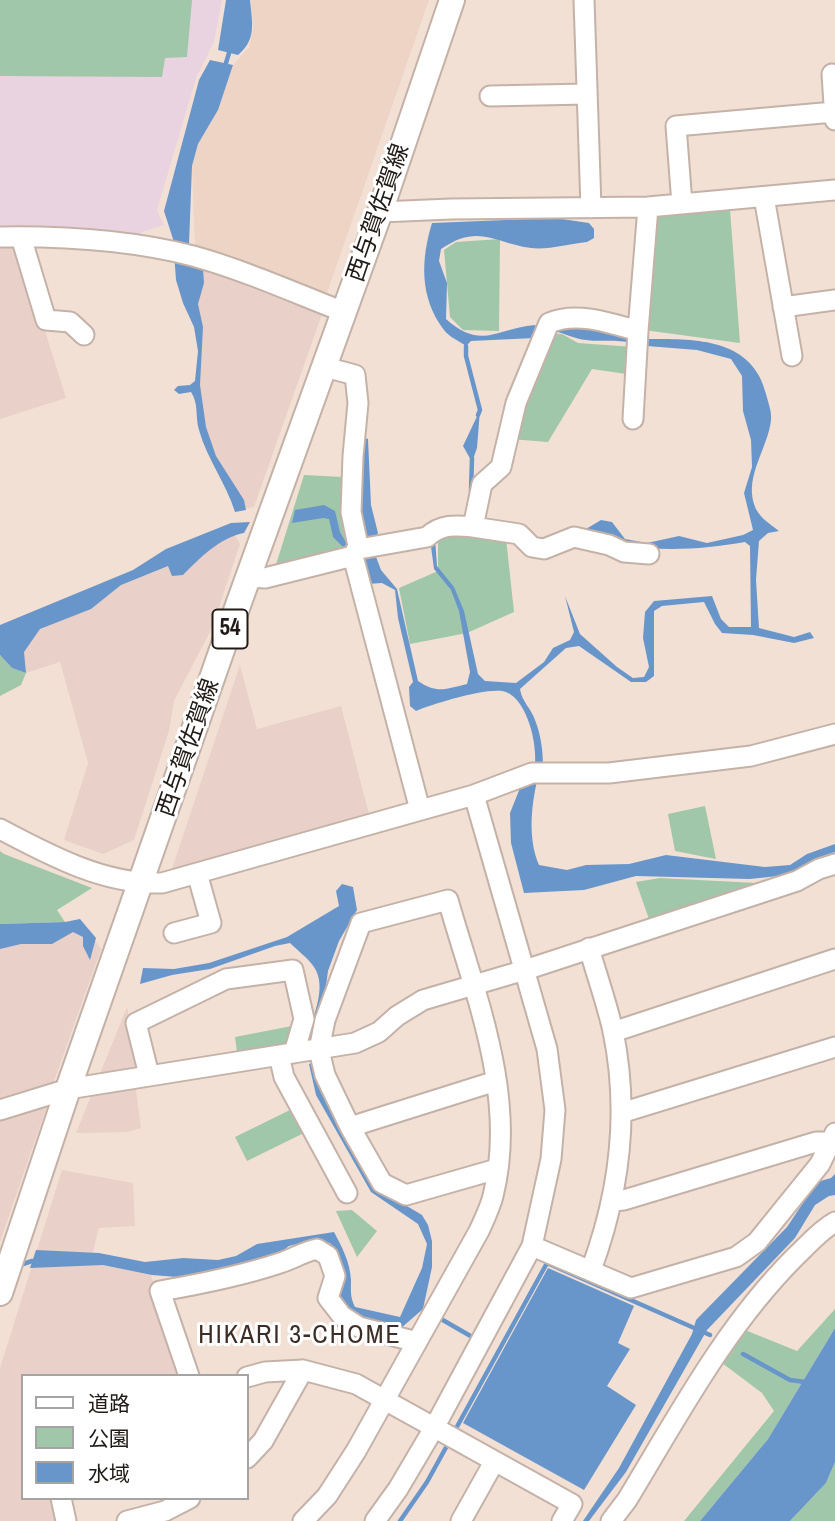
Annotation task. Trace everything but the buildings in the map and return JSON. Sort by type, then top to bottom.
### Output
[{"type":"main road","name":"西与賀佐賀線","points":[[6,1275],[68,1089],[380,212],[452,0]]},
{"type":"street","points":[[584,0],[591,208]]},
{"type":"street","points":[[832,74],[835,120]]},
{"type":"street","points":[[490,96],[587,94]]},
{"type":"street","points":[[682,204],[676,126],[834,112]]},
{"type":"street","points":[[380,212],[648,207],[835,190]]},
{"type":"street","points":[[764,197],[792,356]]},
{"type":"street","points":[[633,419],[648,207]]},
{"type":"street","points":[[0,237],[77,238],[172,252],[193,257],[344,312]]},
{"type":"street","points":[[21,237],[46,320],[70,322],[85,335]]},
{"type":"street","points":[[783,307],[835,300]]},
{"type":"street","points":[[473,527],[482,484],[501,467],[516,403],[549,323],[563,317],[603,321],[638,331]]},
{"type":"street","points":[[324,367],[355,375],[358,402],[351,512],[355,551],[420,810]]},
{"type":"street","points":[[248,577],[265,578],[365,548],[427,537],[435,530],[449,525],[519,534],[532,547],[544,549],[574,537],[609,545],[624,552],[649,554]]},
{"type":"street","points":[[0,829],[45,853],[81,867],[142,883],[162,883],[474,794],[532,773],[609,773],[751,755],[835,734]]},
{"type":"street","points":[[375,1521],[398,1489],[446,1435],[532,1246],[551,1158],[555,1110],[547,1049],[474,794]]},
{"type":"street","points":[[0,1110],[68,1089],[355,1043],[379,1032],[397,1016],[423,1000],[525,970],[797,881],[835,864]]},
{"type":"street","points":[[174,933],[211,923],[198,873]]},
{"type":"street","points":[[303,1521],[327,1496],[385,1400],[479,1231],[493,1197],[501,1117],[493,1059],[448,900],[361,923],[325,1020],[284,1077],[346,1193]]},
{"type":"street","points":[[589,948],[613,1032],[621,1113],[620,1158],[613,1201],[591,1270]]},
{"type":"street","points":[[613,1032],[835,959]]},
{"type":"street","points":[[149,1075],[136,1023],[226,979],[293,970],[304,1019],[302,1052],[325,1075],[350,1127],[382,1183],[407,1195],[497,1169]]},
{"type":"street","points":[[621,1113],[835,1047]]},
{"type":"street","points":[[350,1127],[496,1081]]},
{"type":"street","points":[[532,1246],[631,1288],[736,1257],[757,1242],[820,1164],[833,1137]]},
{"type":"street","points":[[613,1201],[624,1200],[833,1137]]},
{"type":"street","points":[[611,1521],[627,1500],[726,1337],[780,1272],[823,1229],[835,1222]]},
{"type":"street","points":[[188,1374],[160,1291],[214,1282],[317,1249],[328,1256],[335,1276],[328,1297],[341,1316],[359,1327],[417,1342]]},
{"type":"street","points":[[248,1457],[263,1441],[303,1370]]},
{"type":"street","points":[[248,1377],[265,1371],[303,1370],[356,1384],[572,1504],[562,1521]]},
{"type":"street","points":[[461,1521],[495,1462]]},
{"type":"street","points":[[61,1500],[66,1521]]},
{"type":"street","points":[[127,1521],[165,1511],[186,1500]]},
{"type":"shaded area","points":[[0,0],[222,0],[214,42],[196,78],[157,210],[164,225],[134,235],[89,228],[0,225]]},
{"type":"shaded area","points":[[250,0],[429,0],[327,293],[233,256],[195,245],[192,166],[198,144],[218,110],[233,65],[249,47],[253,29]]},
{"type":"shaded area","points":[[18,244],[66,398],[0,419],[0,245]]},
{"type":"shaded area","points":[[189,265],[231,276],[322,314],[254,507],[243,509],[209,444],[197,387],[201,339]]},
{"type":"shaded area","points":[[232,531],[240,544],[212,628],[174,701],[169,731],[134,840],[103,854],[64,840],[88,763],[60,662],[26,673],[7,631]]},
{"type":"shaded area","points":[[240,665],[257,729],[341,706],[370,818],[170,875]]},
{"type":"shaded area","points":[[83,923],[101,949],[52,1087],[0,1104],[0,941]]},
{"type":"shaded area","points":[[127,1007],[140,1068],[136,1090],[141,1128],[128,1132],[76,1133]]},
{"type":"shaded area","points":[[49,1100],[0,1242],[0,1116]]},
{"type":"shaded area","points":[[62,1170],[133,1183],[135,1226],[99,1228],[91,1259],[149,1269],[182,1374],[21,1374],[21,1500],[54,1500],[59,1521],[0,1521],[0,1368]]},
{"type":"green space","points":[[0,0],[192,0],[187,57],[165,58],[162,77],[0,76]]},
{"type":"green space","points":[[730,209],[740,343],[644,330],[656,213]]},
{"type":"green space","points":[[500,239],[499,331],[463,330],[450,317],[444,250],[456,242]]},
{"type":"green space","points":[[549,334],[562,334],[578,343],[634,347],[633,375],[592,369],[548,442],[510,439]]},
{"type":"green space","points":[[304,475],[343,477],[350,551],[274,571]]},
{"type":"green space","points":[[450,530],[506,538],[514,612],[467,633],[410,644],[399,588],[438,571],[438,540]]},
{"type":"green space","points":[[0,655],[12,668],[26,673],[21,685],[0,696]]},
{"type":"green space","points":[[705,806],[716,859],[675,851],[668,814]]},
{"type":"green space","points":[[0,851],[92,888],[57,910],[65,922],[0,924]]},
{"type":"green space","points":[[660,878],[776,884],[650,922],[636,882]]},
{"type":"green space","points":[[297,1025],[288,1044],[237,1052],[235,1037]]},
{"type":"green space","points":[[294,1108],[306,1132],[247,1161],[235,1137]]},
{"type":"green space","points":[[352,1210],[377,1231],[357,1257],[336,1211]]},
{"type":"green space","points":[[835,1309],[835,1328],[768,1439],[700,1521],[684,1521],[774,1411],[762,1393],[722,1363],[745,1330],[797,1351]]},
{"type":"green space","points":[[835,1462],[835,1521],[790,1521],[826,1483]]},
{"type":"water","points":[[226,0],[250,0],[251,37],[238,55],[218,50]]},
{"type":"water","points":[[210,60],[233,65],[218,110],[198,144],[192,166],[189,244],[193,267],[203,269],[204,283],[198,304],[203,327],[200,385],[206,427],[216,456],[244,500],[246,510],[235,512],[202,441],[191,392],[179,394],[174,390],[178,386],[190,385],[195,381],[198,351],[194,327],[176,280],[173,239],[164,211],[199,80]]},
{"type":"water","points":[[555,218],[589,223],[594,229],[594,238],[587,242],[551,248],[531,248],[486,237],[466,237],[441,249],[439,261],[447,283],[446,319],[459,329],[480,336],[535,325],[538,330],[535,338],[471,341],[466,346],[446,332],[430,304],[424,278],[432,223]]},
{"type":"water","points":[[580,322],[632,337],[632,343],[592,341],[553,331]]},
{"type":"water","points":[[646,339],[701,341],[719,345],[748,361],[759,375],[769,404],[771,420],[752,483],[752,493],[758,512],[779,531],[768,533],[759,541],[756,580],[759,628],[794,637],[810,632],[814,638],[794,643],[753,635],[722,633],[704,602],[662,606],[654,611],[654,676],[646,682],[631,682],[579,646],[566,648],[520,689],[540,737],[543,767],[535,765],[530,724],[520,704],[506,692],[488,691],[416,711],[410,706],[409,687],[413,682],[398,618],[395,590],[382,583],[368,584],[361,562],[366,555],[375,554],[381,570],[397,589],[418,681],[436,689],[467,684],[470,672],[459,611],[451,590],[434,569],[430,539],[435,539],[437,566],[454,587],[464,611],[478,674],[485,681],[516,683],[544,662],[553,648],[570,640],[574,632],[565,596],[580,634],[633,678],[644,677],[649,667],[643,638],[645,612],[654,601],[712,596],[721,619],[729,627],[751,627],[750,546],[745,542],[669,549],[623,545],[581,532],[601,520],[612,522],[625,539],[647,543],[679,536],[707,543],[753,530],[744,493],[752,467],[751,440],[743,411],[742,376],[731,359],[697,350],[647,346]]},
{"type":"water","points":[[480,410],[477,448],[472,462],[463,446]]},
{"type":"water","points":[[359,436],[368,439],[371,505],[378,533],[374,541],[362,536],[356,515]]},
{"type":"water","points":[[324,505],[335,511],[340,532],[347,544],[343,547],[333,537],[329,519],[292,523],[295,510]]},
{"type":"water","points":[[250,522],[244,533],[218,544],[183,575],[172,576],[168,566],[121,585],[91,609],[40,629],[24,652],[26,673],[12,668],[0,655],[0,625],[133,570],[166,549],[231,523]]},
{"type":"water","points":[[537,781],[532,823],[533,845],[539,865],[567,870],[586,865],[629,864],[666,855],[765,867],[790,865],[807,854],[835,844],[835,852],[814,859],[788,875],[750,879],[636,876],[584,890],[524,893],[511,843],[510,813],[522,783]]},
{"type":"water","points":[[342,884],[353,887],[357,910],[339,941],[328,971],[325,994],[312,1041],[305,1041],[319,994],[318,975],[312,964],[290,943],[210,969],[140,984],[143,968],[174,969],[209,963],[287,937],[339,906],[336,891]]},
{"type":"water","points":[[80,919],[96,938],[90,960],[83,946],[83,937],[73,932],[52,944],[21,944],[0,949],[0,924]]},
{"type":"water","points":[[314,1062],[375,1187],[422,1215],[428,1225],[432,1241],[432,1267],[423,1309],[400,1329],[364,1321],[343,1307],[337,1298],[342,1277],[337,1256],[330,1243],[313,1240],[289,1246],[272,1259],[202,1279],[152,1275],[103,1265],[30,1268],[36,1250],[99,1253],[145,1262],[183,1258],[218,1260],[236,1256],[257,1244],[334,1232],[349,1267],[355,1307],[400,1317],[422,1268],[427,1244],[418,1224],[371,1192],[316,1095],[309,1064]]},
{"type":"water","points":[[835,1174],[835,1195],[815,1205],[795,1238],[707,1330],[626,1472],[589,1521],[583,1521],[619,1468],[692,1334],[696,1320],[787,1227],[817,1182]]},
{"type":"water","points":[[548,1268],[634,1306],[618,1343],[630,1349],[607,1386],[636,1405],[584,1490],[463,1423]]},
{"type":"water","points":[[835,1328],[835,1462],[826,1483],[790,1521],[700,1521],[768,1439]]},
{"type":"waterway","points":[[226,63],[229,53]]},
{"type":"waterway","points":[[466,346],[466,356],[480,410],[478,415]]},
{"type":"waterway","points":[[471,491],[472,458]]},
{"type":"waterway","points":[[20,1265],[32,1261]]},
{"type":"waterway","points":[[453,1434],[547,1263],[710,1335]]},
{"type":"waterway","points":[[441,1319],[474,1338]]},
{"type":"waterway","points":[[743,1354],[790,1380],[805,1382]]},
{"type":"waterway","points":[[400,1521],[427,1482],[449,1442]]},
{"type":"district","name":"HIKARI 3-CHOME","points":[[300,1336]]}]
